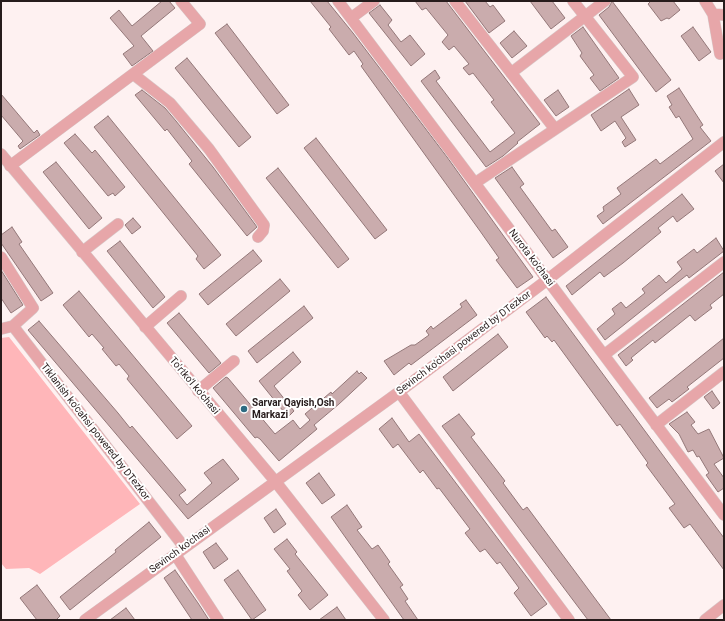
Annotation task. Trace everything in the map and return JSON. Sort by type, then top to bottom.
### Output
[{"type":"street","points":[[10,166],[200,24],[181,1]]},
{"type":"street","name":"Nurota ko'chasi","points":[[338,1],[656,425],[722,508]]},
{"type":"street","points":[[351,18],[374,1]]},
{"type":"street","points":[[455,1],[555,130]]},
{"type":"street","points":[[475,183],[634,77],[573,1]]},
{"type":"street","points":[[511,73],[605,1]]},
{"type":"street","points":[[705,1],[719,14],[720,54]]},
{"type":"street","points":[[133,74],[170,102],[209,149],[264,225],[263,231],[258,237]]},
{"type":"street","name":"Sevinch ko'chasi powered by DTezkor","points":[[275,480],[399,392],[548,280],[724,142]]},
{"type":"street","name":"To'rtko'l ko'chasi","points":[[1,154],[198,391],[275,480],[384,620]]},
{"type":"street","points":[[82,252],[118,224]]},
{"type":"street","points":[[1,257],[33,308],[14,326],[1,328]]},
{"type":"street","points":[[604,355],[724,262]]},
{"type":"street","points":[[145,327],[181,296]]},
{"type":"street","name":"Tiklanish ko'cahsi powered by DTezkor","points":[[14,326],[180,551],[218,620]]},
{"type":"street","points":[[198,391],[234,361]]},
{"type":"street","points":[[656,425],[724,372]]},
{"type":"street","points":[[399,392],[569,620]]},
{"type":"street","name":"Sevinch ko'chasi","points":[[93,618],[275,480]]},
{"type":"street","points":[[705,620],[724,605]]},
{"type":"shaded area","points":[[9,337],[140,504],[40,574],[29,568],[6,569],[1,563],[1,338]]},
{"type":"building","points":[[162,1],[169,1],[175,8],[141,36],[153,51],[132,66],[123,54],[134,46],[110,18],[119,10],[132,26]]},
{"type":"building","points":[[310,1],[327,1],[353,33],[447,157],[533,277],[517,288],[496,260],[499,258],[361,66],[363,64],[354,51],[349,55],[329,29],[331,27]]},
{"type":"building","points":[[415,1],[446,1],[540,124],[517,142],[518,143],[503,156],[486,167],[421,81],[435,70],[440,78],[436,81],[490,152],[515,133],[491,102],[494,100],[473,73],[469,75],[463,68],[469,64],[454,46],[449,50],[442,42],[448,35],[426,8],[422,10]]},
{"type":"building","points":[[465,1],[485,1],[490,7],[493,5],[505,21],[489,33]]},
{"type":"building","points":[[530,1],[552,1],[565,18],[551,29]]},
{"type":"building","points":[[612,1],[671,80],[656,92],[599,15],[609,7]]},
{"type":"building","points":[[651,1],[673,1],[680,10],[669,19],[667,18],[661,21],[648,4]]},
{"type":"building","points":[[380,5],[392,20],[388,25],[401,42],[410,35],[425,54],[411,66],[369,13]]},
{"type":"building","points":[[227,24],[289,105],[277,114],[215,33]]},
{"type":"building","points":[[583,27],[619,78],[600,91],[590,78],[594,75],[580,56],[582,53],[571,36]]},
{"type":"building","points":[[693,27],[711,52],[699,61],[681,36]]},
{"type":"building","points":[[514,31],[527,46],[512,58],[500,43]]},
{"type":"building","points":[[187,58],[251,137],[239,147],[175,68]]},
{"type":"building","points":[[679,88],[703,125],[700,127],[711,141],[603,224],[597,216],[604,211],[603,207],[621,194],[617,188],[656,159],[660,164],[693,139],[679,116],[676,118],[669,107],[672,105],[667,96]]},
{"type":"building","points":[[629,89],[639,105],[621,117],[636,140],[625,147],[622,142],[626,138],[615,121],[601,131],[591,115]]},
{"type":"building","points":[[142,90],[165,108],[176,121],[213,167],[257,227],[247,236],[189,164],[192,161],[167,129],[165,131],[135,95]]},
{"type":"building","points":[[558,90],[569,107],[556,116],[544,100]]},
{"type":"building","points":[[1,94],[34,133],[37,130],[40,135],[20,149],[18,146],[23,141],[1,115]]},
{"type":"building","points":[[108,116],[221,255],[204,269],[196,259],[198,256],[94,127]]},
{"type":"building","points":[[75,134],[92,153],[95,150],[125,187],[115,196],[113,193],[108,196],[64,143]]},
{"type":"building","points":[[316,138],[387,230],[375,239],[304,148]]},
{"type":"building","points":[[56,162],[102,218],[89,229],[43,172]]},
{"type":"building","points":[[724,164],[724,183],[715,171]]},
{"type":"building","points":[[512,167],[524,184],[520,187],[552,231],[555,229],[568,247],[553,258],[495,178]]},
{"type":"building","points":[[278,168],[349,259],[338,268],[266,178]]},
{"type":"building","points":[[682,194],[694,209],[677,222],[673,216],[658,228],[661,232],[623,263],[604,277],[600,272],[572,295],[566,286]]},
{"type":"building","points":[[133,218],[141,227],[132,234],[125,225]]},
{"type":"building","points":[[12,227],[22,242],[19,244],[53,293],[41,301],[1,243],[1,235]]},
{"type":"building","points":[[716,238],[724,251],[689,278],[687,275],[605,340],[597,329],[615,314],[612,309],[621,302],[626,308],[645,293],[642,289],[659,275],[666,283],[682,269],[677,262],[694,249],[697,253]]},
{"type":"building","points":[[120,241],[165,297],[153,308],[107,251]]},
{"type":"building","points":[[253,250],[262,261],[208,305],[199,294]]},
{"type":"building","points":[[1,270],[23,305],[11,313],[1,298]]},
{"type":"building","points":[[724,272],[724,294],[710,305],[712,308],[695,321],[690,315],[655,343],[653,340],[631,358],[633,360],[626,366],[618,355]]},
{"type":"building","points":[[280,279],[290,291],[236,336],[226,324]]},
{"type":"building","points":[[79,291],[192,426],[177,439],[127,379],[129,376],[119,364],[116,366],[92,334],[89,337],[63,305]]},
{"type":"building","points":[[546,297],[724,538],[724,570],[690,524],[684,528],[669,508],[675,504],[646,465],[648,463],[620,424],[617,426],[554,340],[552,342],[547,336],[545,338],[526,312]]},
{"type":"building","points":[[466,300],[477,315],[411,365],[409,363],[394,375],[384,361],[411,345],[415,345],[429,335],[426,331],[431,326],[433,329],[462,307],[460,304]]},
{"type":"building","points":[[304,306],[313,318],[257,363],[248,351]]},
{"type":"building","points":[[179,313],[221,363],[209,373],[167,323]]},
{"type":"building","points":[[39,321],[130,428],[132,426],[186,490],[179,495],[187,505],[212,483],[204,473],[223,459],[239,479],[188,519],[28,330]]},
{"type":"building","points":[[498,334],[508,347],[453,391],[443,377]]},
{"type":"building","points":[[724,338],[724,358],[687,387],[689,389],[672,402],[669,399],[657,408],[649,398]]},
{"type":"building","points":[[293,352],[301,362],[274,386],[294,411],[288,417],[259,381]]},
{"type":"building","points":[[357,371],[359,374],[361,372],[367,378],[314,425],[317,429],[279,461],[260,439],[257,437],[255,438],[213,388],[226,377],[228,378],[275,434],[293,420],[300,429],[310,420],[305,414],[331,392],[332,394]]},
{"type":"building","points":[[712,391],[720,403],[713,409],[704,397]]},
{"type":"building","points":[[687,412],[695,422],[691,425],[698,434],[709,429],[724,458],[714,464],[724,478],[724,488],[718,492],[706,475],[709,473],[699,456],[697,457],[693,450],[688,452],[679,434],[669,424]]},
{"type":"building","points":[[459,414],[475,434],[471,437],[505,481],[503,483],[523,510],[527,507],[611,620],[588,620],[442,426]]},
{"type":"building","points":[[392,418],[409,442],[419,434],[547,604],[531,616],[514,593],[519,588],[500,562],[497,564],[485,549],[480,552],[465,533],[470,529],[439,488],[437,489],[423,470],[420,473],[398,444],[393,448],[379,429]]},
{"type":"building","points":[[319,473],[335,495],[322,504],[306,483]]},
{"type":"building","points":[[347,505],[362,527],[357,530],[372,549],[378,545],[390,562],[388,564],[403,585],[400,587],[408,599],[405,601],[418,620],[404,620],[331,517]]},
{"type":"building","points":[[276,509],[286,524],[274,533],[264,518]]},
{"type":"building","points":[[149,522],[161,537],[70,610],[60,597],[116,552],[115,550]]},
{"type":"building","points":[[287,539],[297,552],[295,554],[328,595],[310,610],[298,595],[302,591],[287,571],[290,569],[274,549]]},
{"type":"building","points":[[216,543],[228,559],[214,569],[203,552]]},
{"type":"building","points":[[175,570],[209,620],[192,620],[164,578]]},
{"type":"building","points":[[238,570],[266,610],[252,620],[224,580]]},
{"type":"building","points":[[37,585],[60,616],[56,620],[37,620],[20,598]]},
{"type":"building","points":[[337,607],[346,620],[319,620]]},
{"type":"building","points":[[126,608],[135,620],[110,620]]},
{"type":"place","name":"Sarvar Qayish,Osh Markazi","points":[[244,409]]}]
